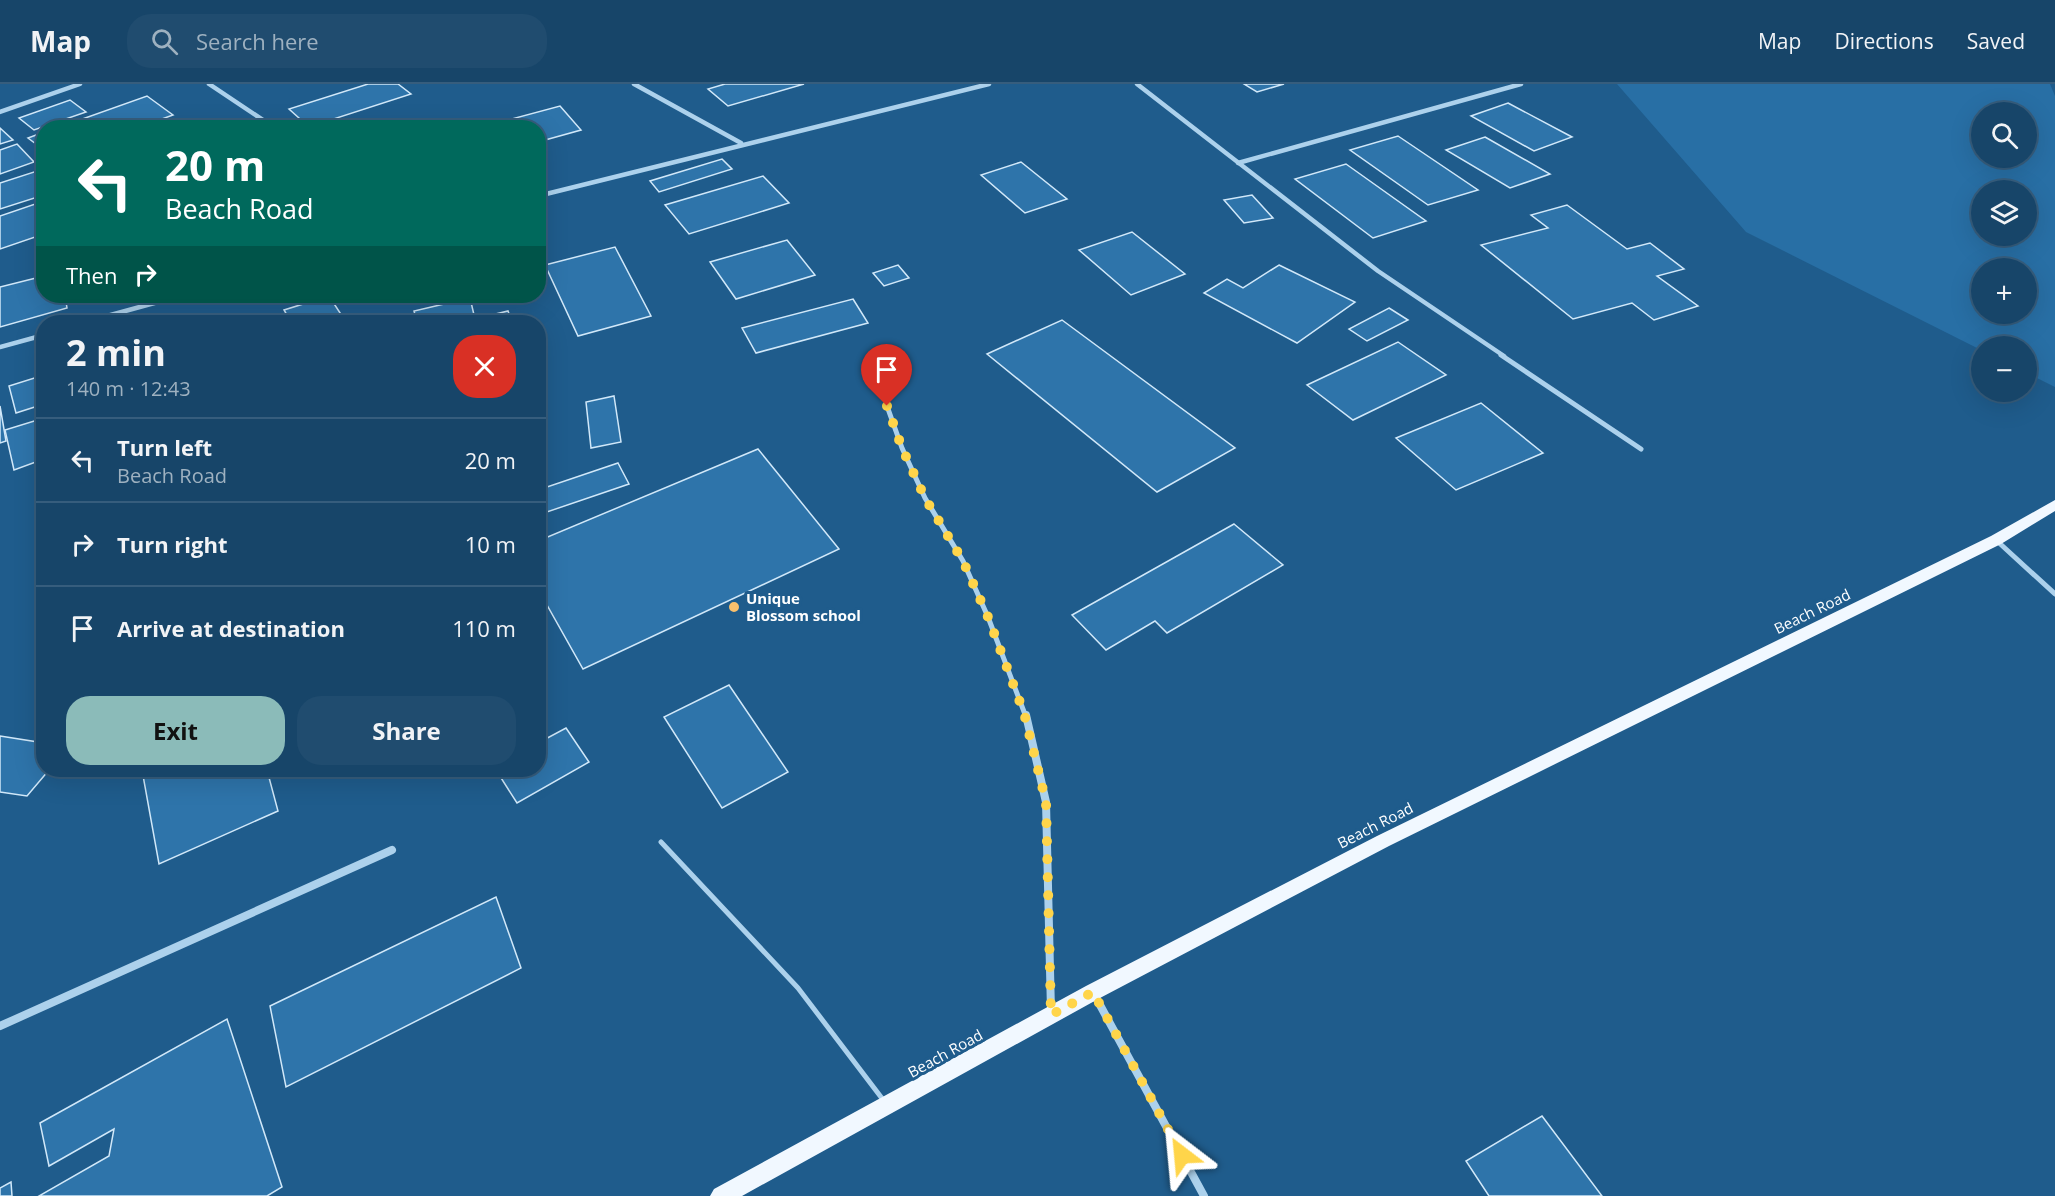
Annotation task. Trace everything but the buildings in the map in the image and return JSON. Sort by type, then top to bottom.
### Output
[{"type":"main road","name":"Beach Road","points":[[722,1196],[1093,992],[1383,841],[1996,540],[2055,505]]},
{"type":"street","points":[[0,112],[80,84]]},
{"type":"street","points":[[209,84],[263,120]]},
{"type":"street","points":[[634,84],[741,143]]},
{"type":"street","points":[[546,194],[741,143],[819,127],[989,84]]},
{"type":"street","points":[[1137,84],[1378,271],[1641,449]]},
{"type":"street","points":[[1238,163],[1521,84]]},
{"type":"street","points":[[111,315],[154,303]]},
{"type":"street","points":[[0,347],[36,336]]},
{"type":"street","points":[[887,406],[902,448],[925,498],[963,561],[988,617],[1024,713],[1046,802],[1051,1015]]},
{"type":"street","points":[[1996,540],[2055,594]]},
{"type":"street","points":[[0,1026],[392,850]]},
{"type":"street","points":[[1093,992],[1204,1196]]},
{"type":"lane","points":[[662,842],[798,988],[887,1106]]},
{"type":"shaded area","points":[[1617,84],[2050,84],[2055,96],[2055,387],[2037,378],[2037,336],[1971,336],[1971,345],[1746,232]]},
{"type":"place","name":"Unique Blossom school","points":[[734,607]]},
{"type":"route","points":[[887,406],[902,448],[925,498],[963,561],[988,617],[1024,713],[1046,802],[1051,1015],[1093,992],[1182,1155]]}]
